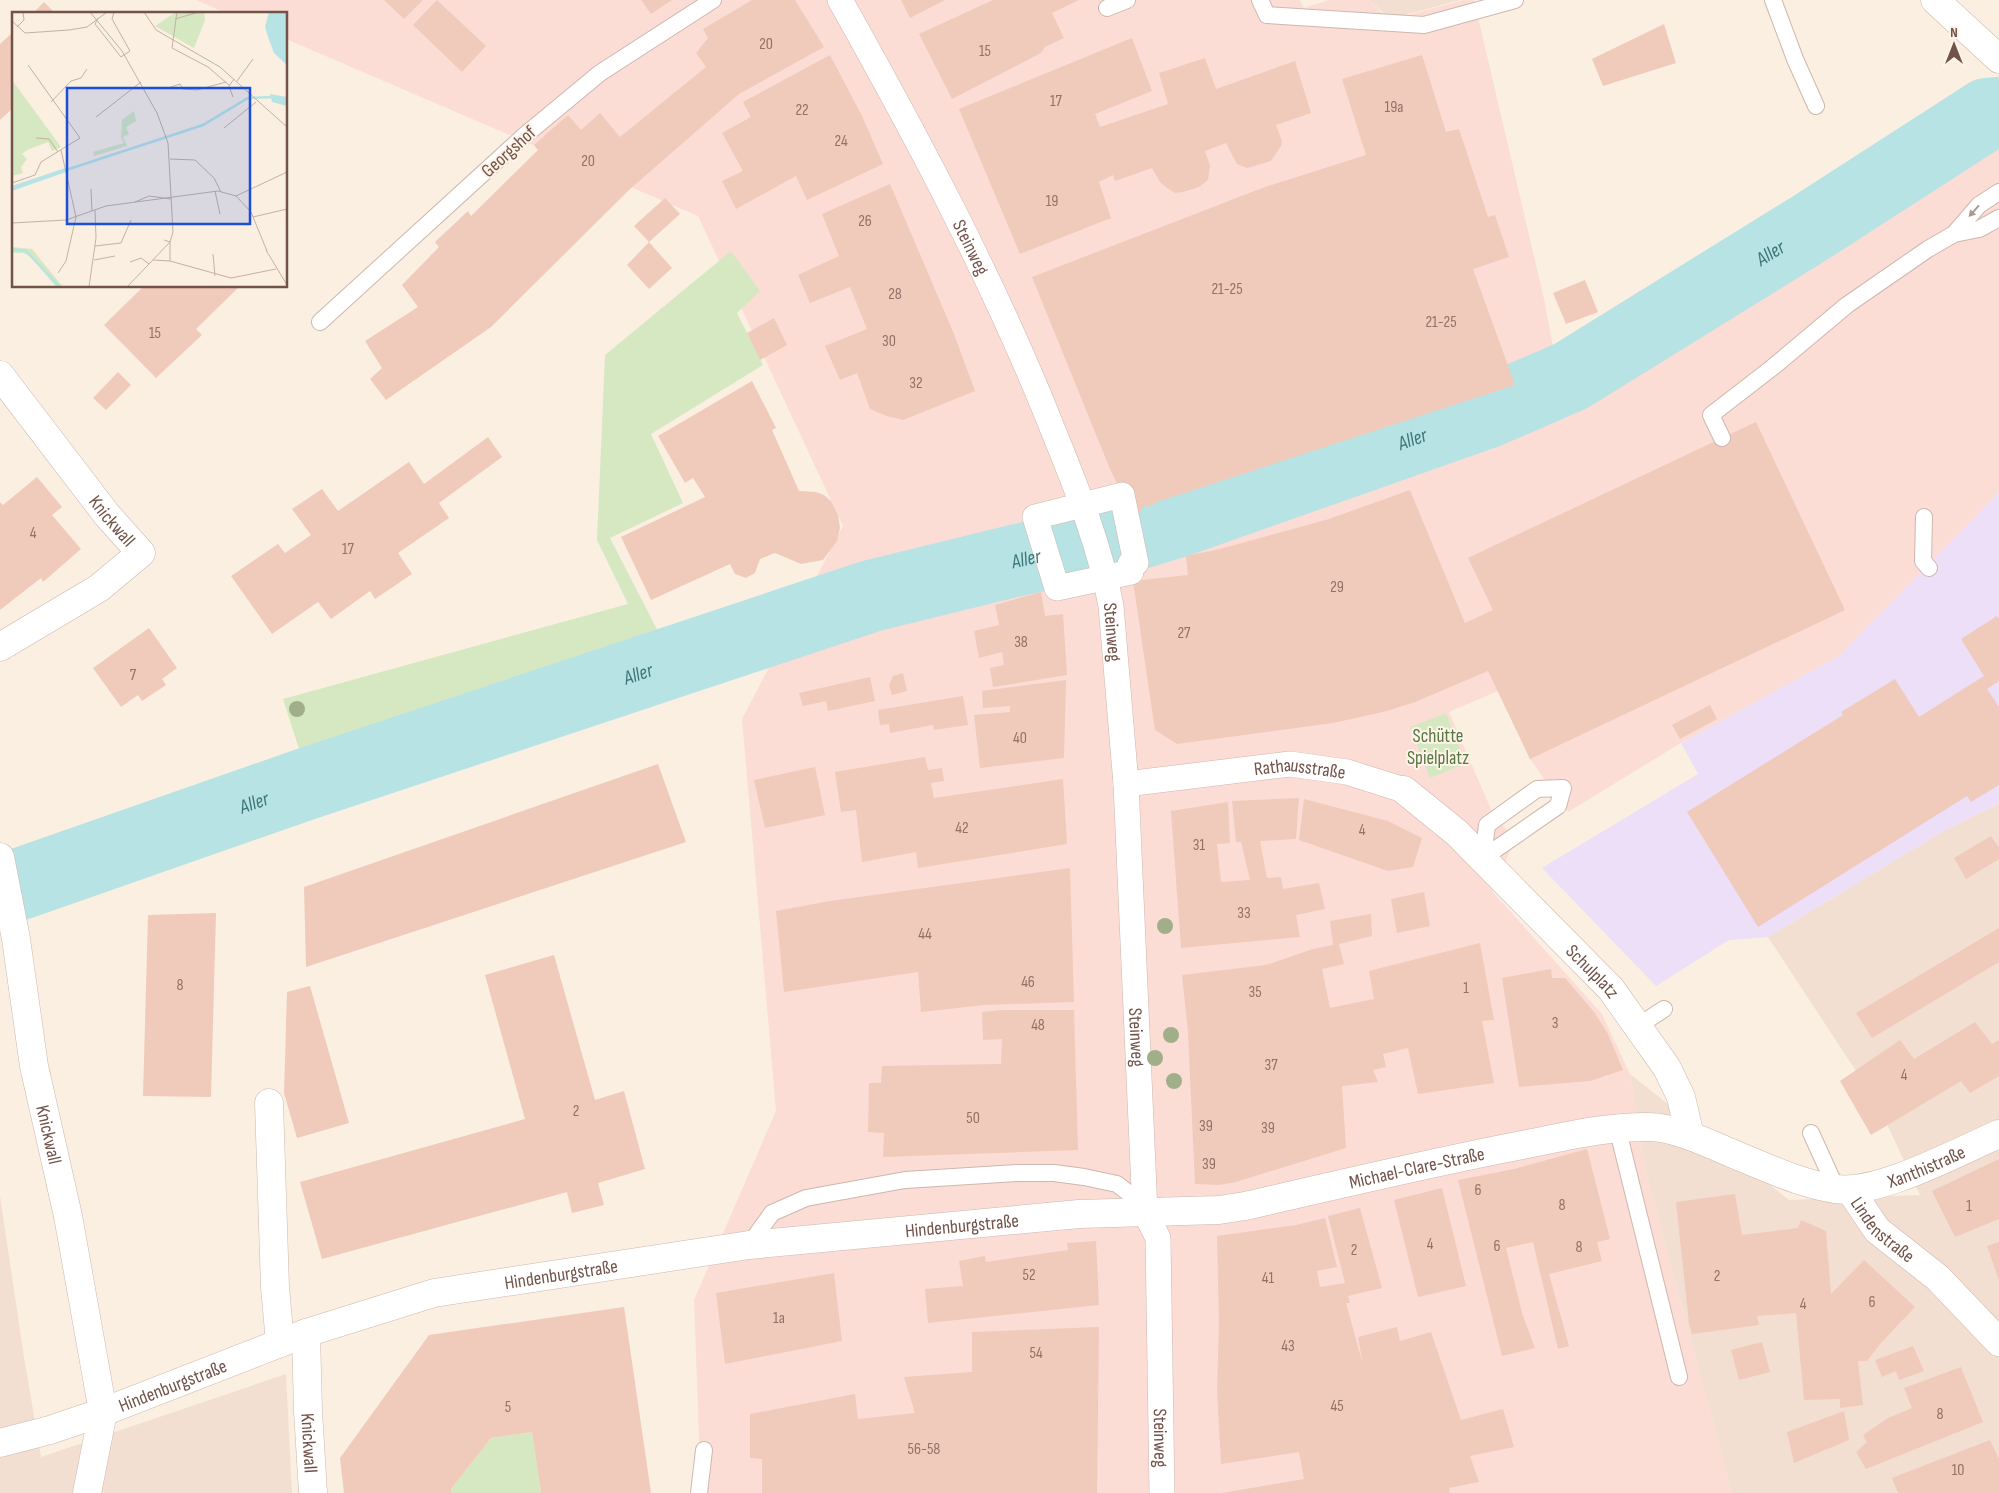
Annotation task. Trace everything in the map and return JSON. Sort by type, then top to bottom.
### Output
[{"type":"street","name":"Steinweg","points":[[840,0],[896,101],[988,281],[1037,389],[1082,504],[1106,578],[1111,606],[1126,784],[1145,1212],[1158,1238],[1162,1493]]},
{"type":"street","points":[[1935,0],[1999,59]]},
{"type":"street","name":"Knickwall","points":[[0,375],[107,515],[141,554],[99,588],[0,647]]},
{"type":"street","name":"Steinweg","points":[[1122,495],[1136,563],[1130,564],[1131,572],[1056,588],[1035,517],[1082,504],[1122,495]]},
{"type":"street","name":"Rathausstraße","points":[[1126,784],[1290,764],[1347,772],[1404,790],[1458,833]]},
{"type":"street","name":"Schulplatz","points":[[1458,833],[1611,989],[1671,1076],[1681,1097],[1690,1136]]},
{"type":"street","name":"Knickwall","points":[[0,857],[16,939],[34,1066],[68,1216],[103,1412]]},
{"type":"street","points":[[269,1103],[275,1287],[280,1343]]},
{"type":"street","name":"Michael-Clare-Straße","points":[[1145,1212],[1219,1210],[1245,1206],[1461,1157],[1617,1127],[1653,1127],[1690,1136]]},
{"type":"street","name":"Xanthistraße","points":[[1843,1190],[1878,1184],[1900,1177],[1999,1134]]},
{"type":"street","name":"Lindenstraße","points":[[1690,1136],[1799,1181],[1843,1190],[1877,1230],[1938,1278],[1999,1342]]},
{"type":"street","name":"Hindenburgstraße","points":[[0,1443],[50,1430],[103,1412],[306,1333],[434,1292],[750,1245],[1079,1214],[1145,1212]]},
{"type":"street","name":"Knickwall","points":[[306,1333],[313,1493]]},
{"type":"street","points":[[87,1493],[103,1412]]},
{"type":"lane","name":"Georgshof","points":[[320,322],[524,136],[600,73],[713,0]]},
{"type":"lane","points":[[1107,8],[1127,0]]},
{"type":"lane","points":[[1260,0],[1267,15],[1424,25],[1515,0]]},
{"type":"lane","points":[[1773,0],[1816,106]]},
{"type":"lane","points":[[1954,234],[1979,205],[1999,192]]},
{"type":"lane","points":[[1722,438],[1711,415],[1773,367],[1847,305],[1928,249],[1954,234],[1979,229],[1999,218]]},
{"type":"lane","points":[[1924,517],[1923,561],[1930,568]]},
{"type":"lane","points":[[1563,788],[1558,806],[1483,858],[1487,825],[1537,789],[1563,788]]},
{"type":"lane","points":[[1638,1026],[1664,1009]]},
{"type":"lane","points":[[1617,1127],[1679,1378]]},
{"type":"lane","points":[[1811,1133],[1843,1190]]},
{"type":"lane","points":[[750,1245],[772,1213],[806,1198],[905,1180],[1017,1173],[1054,1174],[1084,1178],[1117,1184],[1131,1195],[1145,1212]]},
{"type":"lane","points":[[699,1493],[704,1450]]},
{"type":"shaded area","points":[[196,0],[1300,0],[1304,8],[1329,0],[1369,0],[1389,20],[1464,0],[1474,0],[1544,299],[1557,368],[1515,385],[1379,430],[1393,468],[1571,402],[1999,129],[1999,492],[1839,656],[1681,743],[1568,812],[1530,759],[1498,691],[1449,712],[1493,814],[1515,840],[1492,891],[1602,1014],[1630,1074],[1647,1176],[1732,1493],[701,1493],[694,1300],[776,1111],[742,719],[843,526],[698,216],[288,40],[288,12],[223,12]]},
{"type":"shaded area","points":[[1369,0],[1460,0],[1390,19]]},
{"type":"shaded area","points":[[1999,492],[1999,804],[1945,830],[1768,937],[1729,940],[1656,986],[1542,868],[1698,774],[1681,743],[1839,656]]},
{"type":"shaded area","points":[[1999,804],[1999,1493],[1732,1493],[1647,1176],[1630,1074],[1789,1200],[1920,1195],[1877,1103],[1768,937],[1945,830]]},
{"type":"shaded area","points":[[0,1196],[41,1457],[286,1374],[292,1493],[0,1493]]},
{"type":"green space","points":[[731,251],[760,291],[737,313],[763,365],[651,434],[683,503],[610,538],[663,641],[530,679],[300,752],[283,699],[628,604],[597,540],[605,355]]},
{"type":"green space","name":"Schütte Spielplatz","points":[[1446,713],[1466,764],[1430,778],[1410,727]]},
{"type":"green space","points":[[532,1432],[541,1493],[451,1493],[451,1489],[491,1438]]},
{"type":"building","points":[[384,0],[423,0],[404,19]]},
{"type":"building","points":[[437,0],[486,46],[462,72],[413,25]]},
{"type":"building","points":[[641,0],[672,0],[651,14]]},
{"type":"building","points":[[752,0],[795,0],[824,47],[739,94],[629,190],[491,327],[386,400],[370,379],[382,368],[365,341],[418,307],[402,285],[439,247],[435,242],[468,211],[471,216],[538,150],[534,145],[568,115],[581,130],[600,113],[620,137],[706,67],[696,53],[708,38],[703,29]]},
{"type":"building","points":[[901,0],[945,0],[910,18]]},
{"type":"building","points":[[993,0],[1079,0],[1052,13],[1064,38],[1045,47],[1041,53],[952,99],[919,34]]},
{"type":"building","points":[[44,2],[54,12],[34,12]]},
{"type":"building","points":[[1664,24],[1676,63],[1603,86],[1592,59]]},
{"type":"building","points":[[12,33],[12,109],[0,120],[0,44]]},
{"type":"building","points":[[1132,38],[1152,91],[1095,114],[1100,127],[1168,104],[1159,73],[1205,58],[1216,89],[1295,61],[1311,113],[1276,125],[1282,141],[1281,146],[1271,161],[1247,168],[1237,164],[1226,143],[1205,151],[1210,166],[1208,180],[1199,187],[1175,193],[1160,182],[1152,168],[1115,181],[1113,175],[1099,182],[1111,218],[1020,254],[959,109]]},
{"type":"building","points":[[830,55],[862,116],[883,164],[807,200],[796,176],[736,209],[722,181],[743,171],[722,133],[751,117],[743,102]]},
{"type":"building","points":[[1422,55],[1446,132],[1459,129],[1488,217],[1495,215],[1509,257],[1473,269],[1515,385],[1160,501],[1148,507],[1144,505],[1135,520],[1110,469],[1032,277],[1265,187],[1366,155],[1342,79]]},
{"type":"building","points":[[890,184],[954,334],[975,391],[903,420],[870,409],[857,373],[840,380],[825,346],[867,329],[850,287],[810,303],[798,275],[839,256],[822,214]]},
{"type":"building","points":[[665,198],[680,214],[649,242],[634,226]]},
{"type":"building","points":[[649,242],[672,268],[649,289],[627,265]]},
{"type":"building","points":[[1585,280],[1598,312],[1566,324],[1553,293]]},
{"type":"building","points":[[142,288],[238,288],[196,329],[202,335],[156,378],[104,325]]},
{"type":"building","points":[[774,318],[787,345],[760,360],[747,333]]},
{"type":"building","points":[[118,372],[131,385],[106,410],[93,398]]},
{"type":"building","points":[[752,381],[776,428],[772,430],[799,491],[816,492],[824,495],[831,501],[838,515],[840,528],[837,541],[823,560],[801,564],[775,553],[760,559],[755,573],[746,578],[735,574],[730,564],[651,600],[621,537],[705,497],[693,478],[685,483],[658,436]]},
{"type":"building","points":[[1756,422],[1845,610],[1530,759],[1488,671],[1415,702],[1387,711],[1333,723],[1177,744],[1155,730],[1133,581],[1188,575],[1186,556],[1220,549],[1329,519],[1410,490],[1465,623],[1493,610],[1468,558]]},
{"type":"building","points":[[488,437],[502,457],[439,503],[449,518],[398,553],[412,574],[375,599],[370,591],[331,619],[318,602],[272,634],[231,576],[278,544],[285,553],[311,535],[292,509],[322,489],[338,511],[409,462],[424,484]]},
{"type":"building","points":[[37,477],[62,507],[52,515],[81,549],[43,582],[41,578],[0,610],[0,502],[3,505]]},
{"type":"building","points":[[1041,592],[1045,616],[1063,614],[1067,675],[993,687],[990,668],[1004,665],[1002,652],[979,658],[974,631],[999,625],[995,605]]},
{"type":"building","points":[[1997,616],[1999,619],[1999,681],[1987,689],[1999,707],[1999,785],[1971,802],[1967,796],[1758,927],[1687,812],[1843,715],[1841,712],[1895,679],[1919,717],[1984,676],[1961,639]]},
{"type":"building","points":[[149,628],[177,668],[162,679],[166,685],[142,701],[138,695],[121,707],[93,668]]},
{"type":"building","points":[[903,673],[907,691],[892,695],[889,685],[893,676]]},
{"type":"building","points":[[870,677],[875,701],[828,711],[826,701],[803,706],[799,693]]},
{"type":"building","points":[[1066,680],[1064,758],[980,768],[974,715],[1010,712],[1010,706],[983,708],[982,691]]},
{"type":"building","points":[[963,696],[968,725],[934,730],[933,725],[890,733],[889,724],[880,725],[878,710]]},
{"type":"building","points":[[1710,705],[1717,719],[1680,739],[1672,725]]},
{"type":"building","points":[[925,757],[928,770],[942,768],[944,781],[931,783],[934,798],[1063,779],[1067,844],[918,868],[916,852],[862,862],[856,810],[841,812],[835,772]]},
{"type":"building","points":[[658,764],[686,842],[306,967],[304,887]]},
{"type":"building","points":[[815,767],[825,815],[765,828],[754,780]]},
{"type":"building","points":[[1299,798],[1296,839],[1260,841],[1267,878],[1281,877],[1283,889],[1319,883],[1325,909],[1296,915],[1300,937],[1181,948],[1171,811],[1228,802],[1230,843],[1217,844],[1221,882],[1250,880],[1241,842],[1236,842],[1232,801]]},
{"type":"building","points":[[1304,799],[1388,821],[1422,838],[1413,867],[1388,871],[1299,840]]},
{"type":"building","points":[[1991,836],[1999,848],[1999,859],[1966,879],[1954,858]]},
{"type":"building","points":[[1070,868],[1074,1002],[984,1005],[921,1012],[918,972],[784,992],[776,911],[830,901]]},
{"type":"building","points":[[1424,892],[1430,926],[1397,933],[1391,899]]},
{"type":"building","points":[[216,913],[211,1097],[143,1096],[148,915]]},
{"type":"building","points":[[1371,914],[1372,936],[1339,944],[1344,964],[1322,969],[1330,1008],[1374,999],[1369,971],[1480,943],[1494,1020],[1482,1021],[1494,1083],[1418,1094],[1408,1048],[1383,1054],[1386,1067],[1373,1070],[1378,1082],[1342,1086],[1346,1148],[1236,1182],[1219,1185],[1195,1184],[1188,1032],[1182,975],[1266,965],[1313,949],[1333,945],[1330,921]]},
{"type":"building","points":[[1999,928],[1999,962],[1872,1038],[1856,1013]]},
{"type":"building","points":[[554,955],[595,1100],[624,1091],[645,1169],[598,1183],[604,1205],[572,1213],[567,1192],[322,1259],[300,1182],[525,1119],[485,975]]},
{"type":"building","points":[[1551,969],[1552,978],[1565,978],[1594,1012],[1607,1032],[1623,1070],[1590,1081],[1519,1087],[1502,978]]},
{"type":"building","points":[[310,986],[349,1123],[297,1138],[284,1093],[287,992]]},
{"type":"building","points":[[1003,1010],[1074,1010],[1078,1150],[883,1157],[884,1133],[868,1132],[869,1083],[881,1083],[882,1066],[1001,1064],[1002,1039],[983,1040],[982,1012]]},
{"type":"building","points":[[1975,1022],[1992,1044],[1999,1040],[1999,1076],[1970,1093],[1961,1081],[1871,1135],[1840,1081],[1900,1040],[1914,1059]]},
{"type":"building","points":[[1587,1149],[1610,1239],[1597,1242],[1602,1261],[1549,1274],[1569,1346],[1558,1349],[1533,1242],[1506,1248],[1522,1313],[1535,1348],[1502,1356],[1458,1180],[1514,1169]]},
{"type":"building","points":[[1999,1159],[1999,1219],[1955,1237],[1932,1191]]},
{"type":"building","points":[[1442,1188],[1466,1286],[1418,1297],[1394,1200]]},
{"type":"building","points":[[1735,1194],[1742,1235],[1798,1228],[1801,1220],[1826,1231],[1831,1294],[1864,1260],[1915,1307],[1880,1344],[1867,1361],[1858,1361],[1863,1405],[1840,1408],[1840,1399],[1804,1400],[1796,1313],[1757,1316],[1759,1325],[1692,1334],[1689,1323],[1676,1202]]},
{"type":"building","points":[[1360,1208],[1382,1288],[1348,1296],[1350,1303],[1346,1303],[1363,1365],[1358,1337],[1397,1327],[1400,1341],[1431,1332],[1461,1420],[1503,1409],[1514,1447],[1470,1456],[1479,1482],[1449,1488],[1450,1493],[1222,1493],[1304,1479],[1299,1452],[1221,1464],[1217,1390],[1219,1323],[1217,1236],[1296,1225],[1325,1218],[1337,1267],[1317,1271],[1320,1287],[1345,1283],[1328,1216]]},
{"type":"building","points":[[1096,1241],[1099,1305],[928,1323],[925,1289],[963,1286],[959,1261],[985,1256],[986,1262],[1068,1250],[1067,1243]]},
{"type":"building","points":[[1999,1242],[1999,1280],[1987,1246]]},
{"type":"building","points":[[834,1273],[842,1341],[725,1364],[716,1293]]},
{"type":"building","points":[[624,1307],[651,1493],[541,1493],[532,1432],[491,1438],[451,1489],[451,1493],[344,1493],[340,1458],[429,1335]]},
{"type":"building","points":[[1099,1327],[1097,1493],[762,1493],[762,1459],[750,1458],[750,1414],[855,1394],[858,1419],[915,1413],[904,1377],[972,1372],[972,1332]]},
{"type":"building","points":[[1762,1342],[1770,1372],[1739,1380],[1731,1350]]},
{"type":"building","points":[[1913,1346],[1924,1371],[1899,1380],[1896,1371],[1882,1377],[1875,1360]]},
{"type":"building","points":[[1961,1367],[1983,1422],[1866,1469],[1856,1452],[1867,1442],[1863,1435],[1888,1418],[1912,1408],[1904,1388]]},
{"type":"building","points":[[1844,1411],[1849,1440],[1794,1463],[1787,1432]]},
{"type":"building","points":[[1990,1440],[1999,1459],[1999,1493],[1898,1493],[1892,1478]]},
{"type":"waterway","name":"Aller","points":[[0,891],[306,784],[871,596],[1018,560],[1133,535],[1176,522],[1488,412],[1571,376],[1810,228],[1987,114],[1999,113]]}]
